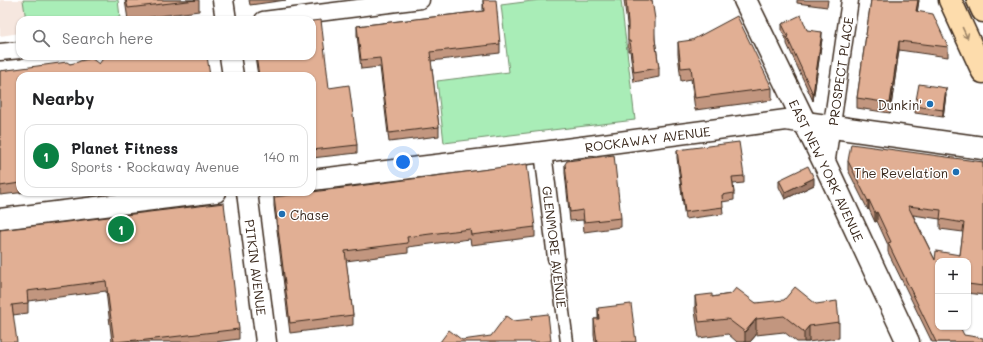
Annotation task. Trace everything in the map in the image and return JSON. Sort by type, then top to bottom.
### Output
[{"type":"main road","name":"EAST NEW YORK AVENUE","points":[[745,0],[826,166],[908,342]]},
{"type":"main road","points":[[950,0],[983,72]]},
{"type":"main road","points":[[978,0],[983,11]]},
{"type":"main road","name":"ROCKAWAY AVENUE","points":[[805,122],[983,148]]},
{"type":"street","points":[[223,0],[225,16]]},
{"type":"street","points":[[295,16],[421,0]]},
{"type":"street","name":"PROSPECT PLACE","points":[[826,166],[850,0]]},
{"type":"street","points":[[0,52],[16,50]]},
{"type":"street","points":[[231,60],[232,72]]},
{"type":"street","name":"ROCKAWAY AVENUE","points":[[316,180],[543,152],[786,120],[805,122]]},
{"type":"street","name":"GLENMORE AVENUE","points":[[543,152],[567,342]]},
{"type":"street","points":[[0,219],[184,196]]},
{"type":"street","name":"PITKIN AVENUE","points":[[248,196],[266,342]]},
{"type":"shaded area","points":[[0,0],[23,0],[25,16],[16,16],[16,34],[0,36]]},
{"type":"green space","points":[[23,0],[118,0],[120,16],[25,16]]},
{"type":"green space","points":[[540,0],[621,0],[635,120],[444,143],[437,81],[509,72],[501,5]]},
{"type":"building","points":[[126,0],[196,0],[128,8]]},
{"type":"building","points":[[483,0],[496,0],[500,44],[430,52],[439,127],[389,133],[380,58],[361,60],[357,26],[484,11]]},
{"type":"building","points":[[626,0],[652,0],[659,68],[634,72],[630,41],[628,41]]},
{"type":"building","points":[[871,0],[918,0],[916,11],[933,14],[948,47],[899,41],[890,103],[857,98]]},
{"type":"building","points":[[801,15],[807,30],[822,32],[813,94],[782,24]]},
{"type":"building","points":[[737,16],[772,88],[695,98],[691,67],[681,68],[678,42],[692,40]]},
{"type":"building","points":[[321,20],[329,88],[349,85],[357,145],[316,150],[316,72],[258,72],[257,60],[316,60],[316,21]]},
{"type":"building","points":[[84,60],[94,60],[99,64],[102,60],[208,60],[209,72],[16,72],[16,184],[0,186],[0,71],[67,62],[70,64]]},
{"type":"building","points":[[919,84],[946,88],[943,110],[915,106]]},
{"type":"building","points":[[739,142],[744,176],[732,177],[734,193],[722,195],[723,207],[685,212],[677,150]]},
{"type":"building","points":[[851,144],[983,162],[983,286],[971,284],[971,258],[935,258],[936,251],[960,255],[964,223],[940,219],[941,210],[908,206],[935,260],[935,330],[962,330],[964,335],[983,338],[983,342],[936,342],[888,243],[891,242],[877,212],[875,213],[869,200],[868,201],[848,161]]},
{"type":"building","points":[[614,155],[621,218],[584,222],[583,210],[570,212],[565,164],[567,161]]},
{"type":"building","points":[[527,164],[535,227],[471,235],[470,229],[438,233],[407,237],[408,243],[345,251],[353,315],[290,323],[274,197],[316,196],[316,192]]},
{"type":"building","points":[[808,166],[814,178],[785,192],[779,180]]},
{"type":"building","points":[[224,203],[239,329],[138,341],[114,342],[106,281],[27,291],[28,303],[12,305],[17,342],[0,342],[0,230]]},
{"type":"building","points":[[795,287],[816,304],[837,301],[839,322],[809,326],[804,332],[784,316],[756,319],[745,332],[728,319],[699,322],[695,296],[712,294],[712,297],[731,294],[736,288],[756,303],[784,300]]},
{"type":"building","points":[[631,304],[636,342],[597,342],[594,319],[599,319],[598,308]]},
{"type":"building","points":[[548,314],[551,341],[440,342],[449,330],[462,340],[491,336],[506,316],[513,321],[532,319],[531,316]]},
{"type":"place","name":"Dunkin'","points":[[930,104]]},
{"type":"place","name":"The Revelation","points":[[956,172]]},
{"type":"place","name":"Chase","points":[[282,214]]},
{"type":"place","name":"Planet Fitness","points":[[121,229]]}]
